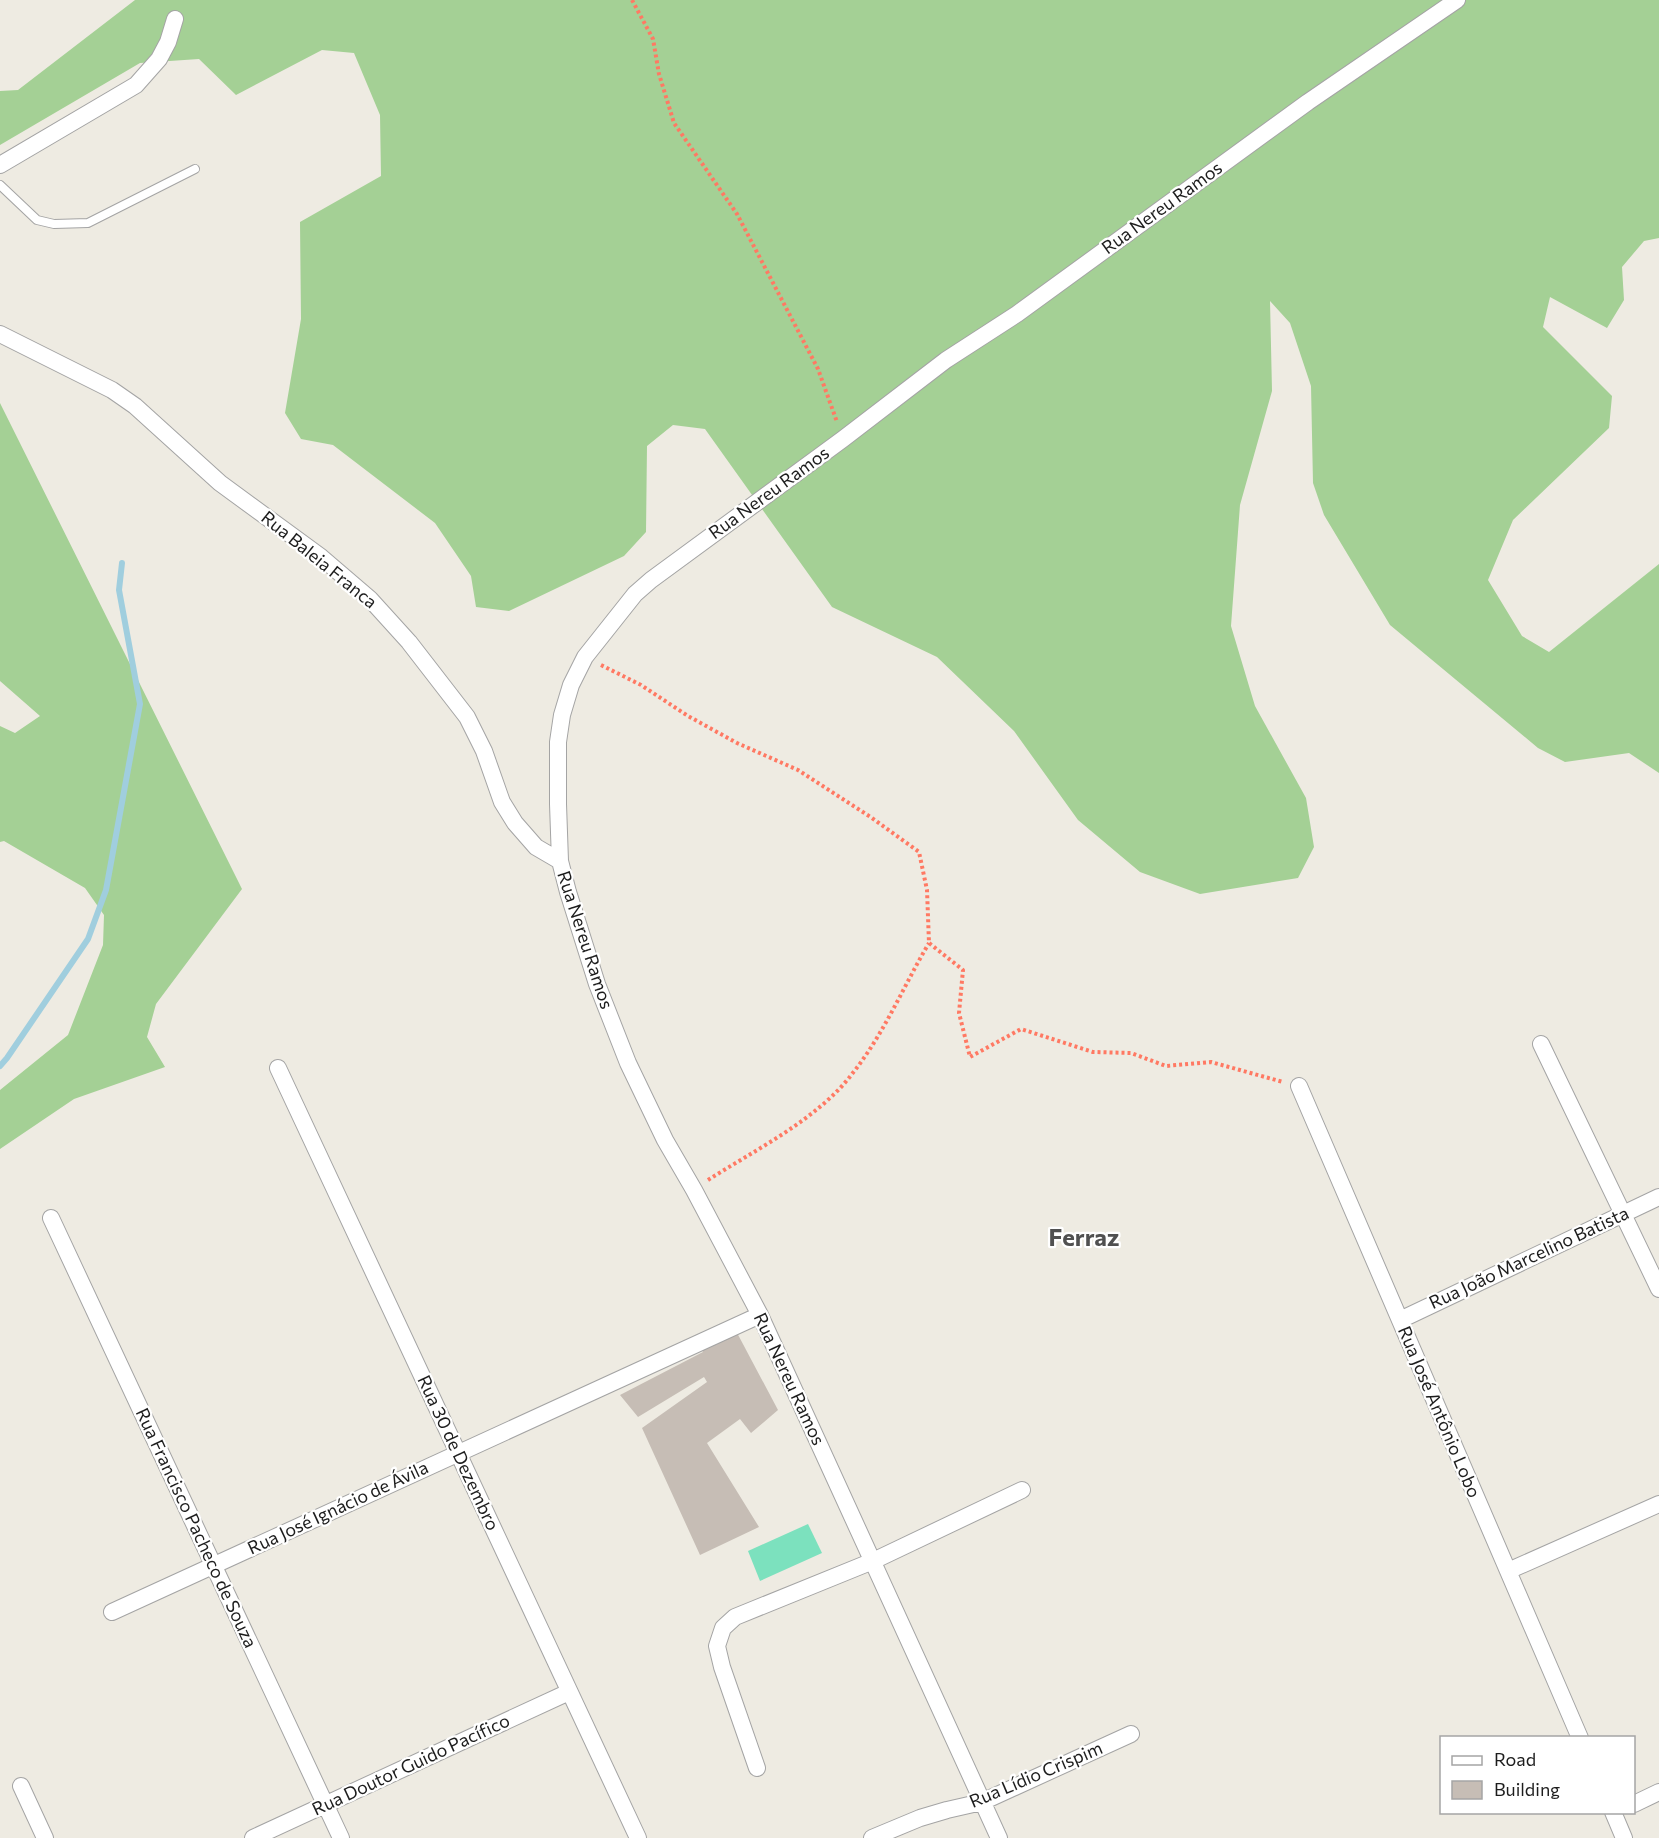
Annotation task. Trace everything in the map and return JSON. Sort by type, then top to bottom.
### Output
[{"type":"street","name":"Rua Nereu Ramos","points":[[999,1838],[760,1315],[665,1140],[628,1063],[597,984],[560,861],[557,770],[562,715],[571,685],[585,657],[635,594],[651,579],[843,439],[946,360],[1017,314],[1299,108],[1456,0]]},
{"type":"street","points":[[0,165],[136,85],[159,59],[168,42],[175,20]]},
{"type":"street","name":"Rua Baleia Franca","points":[[0,334],[112,390],[135,405],[220,483],[321,557],[370,599],[409,642],[467,717],[484,751],[502,802],[515,823],[536,847],[560,861]]},
{"type":"street","points":[[1541,1044],[1659,1289]]},
{"type":"street","name":"Rua 30 de Dezembro","points":[[278,1068],[638,1838]]},
{"type":"street","name":"Rua José Antônio Lobo","points":[[1299,1086],[1580,1736]]},
{"type":"street","name":"Rua João Marcelino Batista","points":[[1400,1320],[1659,1197]]},
{"type":"street","name":"Rua Francisco Pacheco de Souza","points":[[51,1218],[341,1838]]},
{"type":"street","name":"Rua José Ignácio de Ávila","points":[[112,1612],[760,1315]]},
{"type":"street","points":[[757,1768],[722,1667],[717,1646],[723,1628],[735,1617],[873,1562],[1022,1490]]},
{"type":"street","points":[[1508,1571],[1659,1504]]},
{"type":"street","name":"Rua Doutor Guido Pacífico","points":[[253,1838],[569,1692]]},
{"type":"street","name":"Rua Lídio Crispim","points":[[872,1838],[920,1818],[982,1802],[1131,1734]]},
{"type":"street","points":[[21,1786],[45,1838]]},
{"type":"street","points":[[1635,1804],[1659,1792]]},
{"type":"street","points":[[1614,1814],[1624,1838]]},
{"type":"lane","points":[[0,186],[37,220],[54,224],[88,223],[195,169]]},
{"type":"path","points":[[632,0],[653,39],[659,74],[674,123],[737,214],[818,369],[843,439]]},
{"type":"path","points":[[585,657],[641,685],[687,716],[737,743],[798,770],[872,818],[919,852],[927,890],[929,943],[896,1006],[852,1075],[813,1113],[694,1190]]},
{"type":"path","points":[[929,943],[963,970],[959,1013],[970,1057],[1021,1029],[1093,1052],[1131,1053],[1166,1066],[1211,1062],[1299,1086]]},
{"type":"green space","points":[[135,0],[1659,0],[1659,238],[1644,241],[1622,267],[1624,300],[1607,328],[1550,297],[1543,327],[1612,396],[1609,428],[1513,520],[1488,580],[1522,636],[1549,652],[1659,564],[1659,773],[1629,753],[1565,762],[1538,748],[1390,625],[1324,515],[1313,483],[1311,386],[1290,323],[1270,301],[1272,391],[1240,505],[1231,626],[1255,706],[1306,798],[1314,847],[1298,878],[1200,894],[1140,872],[1078,820],[1014,731],[937,657],[832,607],[705,429],[673,425],[647,446],[646,532],[624,556],[509,611],[476,607],[471,576],[435,523],[333,445],[301,439],[285,413],[301,319],[300,222],[381,176],[380,115],[354,53],[322,50],[236,95],[199,59],[140,63],[0,145],[0,91],[18,90]]},
{"type":"green space","points":[[0,403],[242,889],[156,1004],[147,1037],[165,1067],[74,1099],[0,1149],[0,1090],[68,1035],[103,945],[104,915],[85,888],[4,841],[0,842],[0,726],[15,733],[40,716],[0,681]]},
{"type":"green space","points":[[808,1524],[822,1553],[760,1581],[748,1551]]},
{"type":"building","points":[[735,1329],[778,1410],[751,1433],[740,1419],[707,1443],[759,1527],[700,1555],[642,1428],[707,1382],[704,1377],[638,1417],[620,1395],[703,1352],[700,1345]]},
{"type":"waterway","points":[[0,1066],[88,939],[106,890],[140,704],[119,590],[122,563]]},
{"type":"district","name":"Ferraz","points":[[1084,1238]]}]
